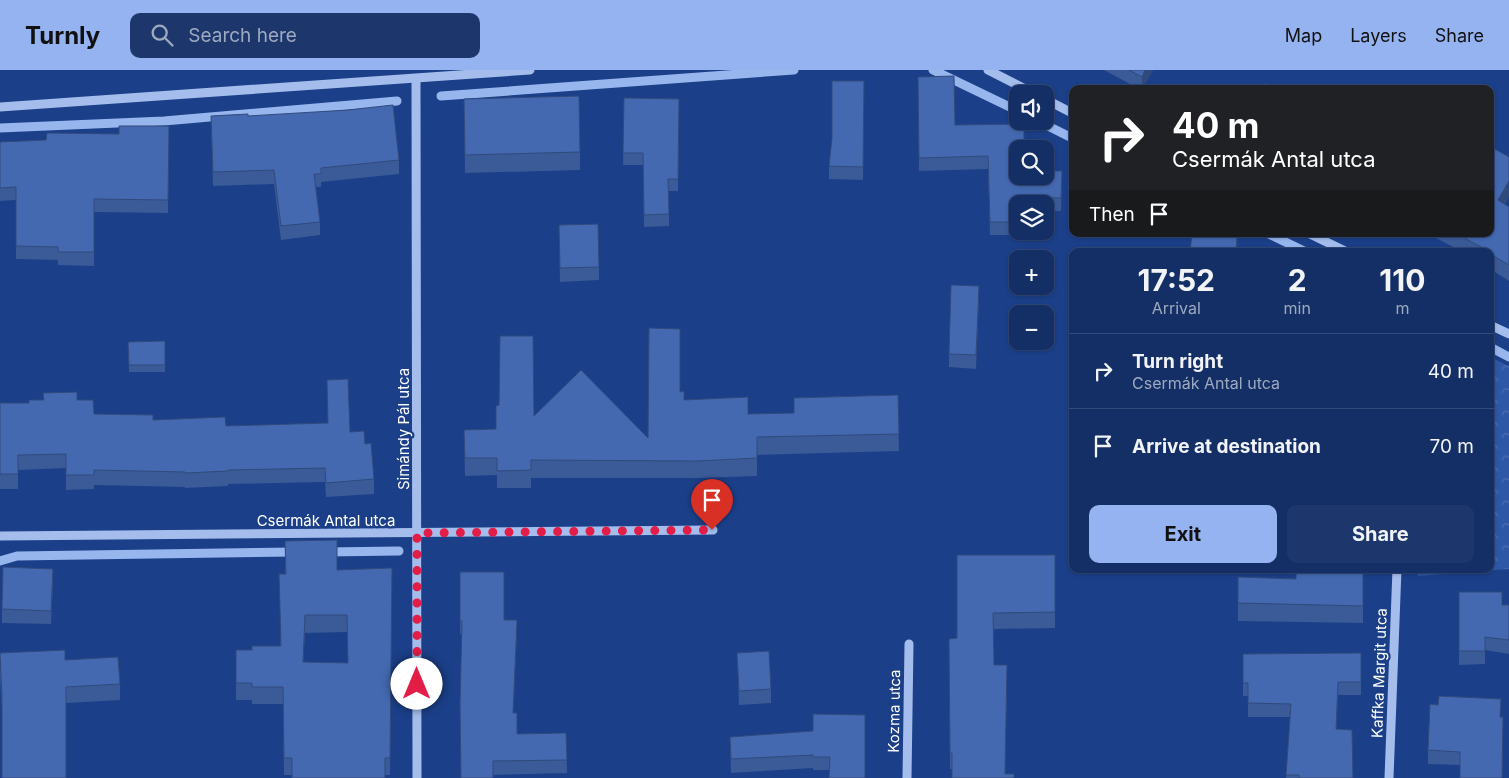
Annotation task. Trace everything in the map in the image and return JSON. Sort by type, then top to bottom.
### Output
[{"type":"street","points":[[0,107],[530,70]]},
{"type":"street","points":[[988,70],[1017,85]]},
{"type":"street","name":"Simándy Pál utca","points":[[416,79],[417,778]]},
{"type":"street","points":[[1054,104],[1069,111]]},
{"type":"street","points":[[1316,237],[1339,248]]},
{"type":"street","points":[[1494,327],[1509,334]]},
{"type":"street","name":"Csermák Antal utca","points":[[0,536],[712,530]]},
{"type":"street","name":"Kaffka Margit utca","points":[[1389,778],[1397,573]]},
{"type":"street","name":"Kozma utca","points":[[907,778],[909,644]]},
{"type":"green space","points":[[1494,359],[1509,366],[1509,569],[1494,570]]},
{"type":"green space","points":[[1418,573],[1457,573],[1418,576]]},
{"type":"building","points":[[1129,70],[1145,70],[1142,77]]},
{"type":"building","points":[[954,76],[955,125],[1009,124],[1009,130],[1024,130],[1024,140],[1009,140],[1009,185],[1054,185],[1054,171],[1062,171],[1061,198],[1054,198],[1054,195],[1009,195],[1009,222],[990,222],[988,156],[919,158],[918,77]]},
{"type":"building","points":[[832,81],[864,81],[863,167],[829,166],[832,138]]},
{"type":"building","points":[[579,96],[580,152],[465,155],[464,99]]},
{"type":"building","points":[[624,98],[679,99],[678,179],[668,179],[669,214],[644,215],[643,153],[623,153]]},
{"type":"building","points":[[393,105],[399,160],[321,168],[321,174],[314,174],[320,222],[281,226],[274,170],[213,172],[211,116],[248,114],[248,116],[348,110]]},
{"type":"building","points":[[119,126],[169,126],[168,200],[94,199],[94,252],[58,252],[58,247],[16,246],[16,187],[0,188],[0,142],[46,140],[47,133],[119,134]]},
{"type":"building","points":[[1494,149],[1509,157],[1509,181],[1498,200],[1509,207],[1509,265],[1494,256],[1494,248],[1483,248],[1463,237],[1494,237]]},
{"type":"building","points":[[598,224],[599,267],[560,268],[559,225]]},
{"type":"building","points":[[1192,237],[1237,237],[1236,248],[1190,248]]},
{"type":"building","points":[[951,285],[979,286],[976,355],[949,354]]},
{"type":"building","points":[[649,328],[680,329],[680,392],[684,391],[684,400],[748,397],[748,414],[794,413],[794,398],[898,395],[899,434],[757,437],[757,458],[698,461],[531,460],[531,470],[497,471],[497,458],[465,458],[464,430],[496,429],[496,406],[499,405],[500,336],[533,336],[534,416],[581,370],[648,438]]},
{"type":"building","points":[[165,341],[165,365],[129,365],[128,342]]},
{"type":"building","points":[[348,379],[350,432],[364,431],[365,444],[371,443],[374,479],[326,483],[325,468],[185,473],[94,470],[94,475],[66,475],[66,454],[18,455],[18,474],[0,474],[0,403],[29,403],[29,400],[44,400],[43,393],[77,392],[77,400],[93,400],[94,414],[153,415],[153,420],[225,417],[226,426],[328,423],[327,380]]},
{"type":"building","points":[[337,540],[337,570],[392,568],[390,758],[385,758],[385,778],[292,778],[292,758],[284,758],[283,687],[252,687],[252,683],[236,683],[236,650],[252,650],[252,646],[281,646],[279,574],[286,574],[285,541]],"holes":[[[305,615],[347,615],[348,663],[303,662]]]},
{"type":"building","points":[[957,555],[1055,555],[1055,612],[993,613],[994,665],[1007,665],[1005,774],[1014,774],[1014,778],[952,778],[949,639],[957,638]]},
{"type":"building","points":[[3,567],[53,569],[51,611],[2,609]]},
{"type":"building","points":[[460,572],[504,572],[504,620],[517,620],[513,713],[517,713],[517,734],[566,733],[567,760],[493,761],[493,778],[461,778],[462,621],[460,621]]},
{"type":"building","points":[[1296,573],[1363,573],[1363,606],[1238,603],[1238,577],[1296,579]]},
{"type":"building","points":[[1459,592],[1502,592],[1502,605],[1509,605],[1509,640],[1485,637],[1485,651],[1459,651]]},
{"type":"building","points":[[65,650],[65,660],[118,657],[120,684],[66,687],[66,778],[2,778],[0,653]]},
{"type":"building","points":[[769,651],[771,689],[739,691],[737,653]]},
{"type":"building","points":[[1361,653],[1361,682],[1338,682],[1336,729],[1352,730],[1353,778],[1299,778],[1299,775],[1286,775],[1291,704],[1248,703],[1248,683],[1243,683],[1243,654]]},
{"type":"building","points":[[1439,696],[1501,699],[1500,717],[1503,717],[1502,778],[1460,778],[1460,752],[1428,750],[1430,704],[1438,705]]},
{"type":"building","points":[[813,714],[865,715],[865,778],[829,778],[830,757],[813,757],[813,755],[731,759],[730,737],[813,731]]},
{"type":"waterway","points":[[441,96],[794,70]]},
{"type":"waterway","points":[[933,70],[1009,107]]},
{"type":"waterway","points":[[0,128],[164,121],[397,101]]},
{"type":"waterway","points":[[1054,129],[1069,136]]},
{"type":"waterway","points":[[1275,237],[1298,248]]},
{"type":"waterway","points":[[1494,349],[1509,357]]},
{"type":"waterway","points":[[325,552],[399,551]]},
{"type":"waterway","points":[[0,561],[17,556],[297,552]]},
{"type":"route","points":[[417,684],[417,533],[712,530]]}]
